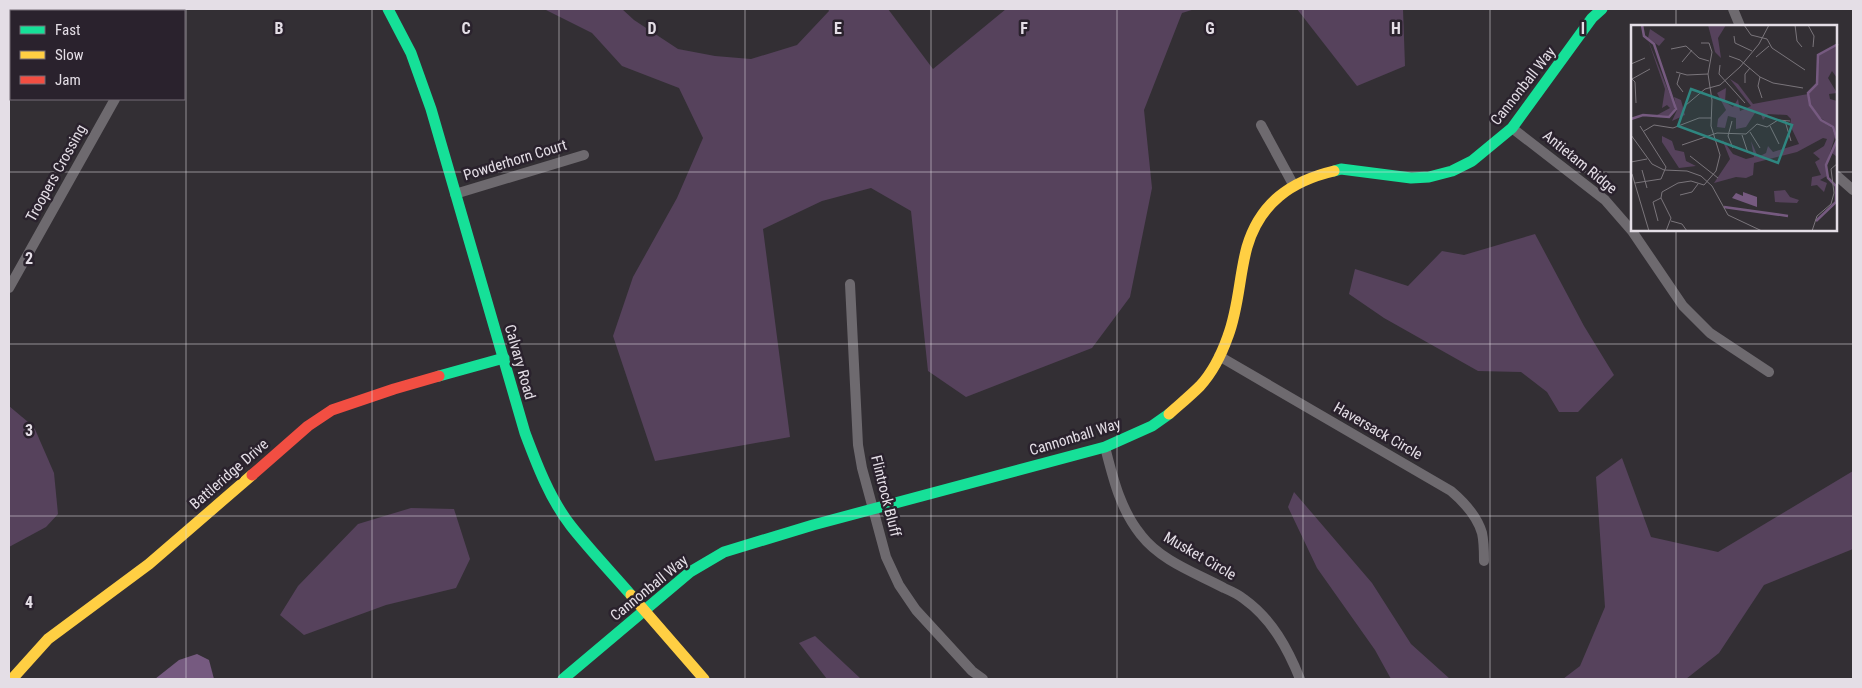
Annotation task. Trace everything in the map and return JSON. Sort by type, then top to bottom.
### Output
[{"type":"street","name":"Calvary Road","points":[[388,9],[411,52],[431,109],[525,433],[544,481],[554,502],[570,525],[704,679]]},
{"type":"street","name":"Cannonball Way","points":[[563,679],[690,572],[724,552],[813,525],[1105,447],[1152,426],[1167,416],[1201,385],[1219,356],[1228,336],[1236,307],[1247,248],[1256,224],[1281,193],[1316,175],[1341,169],[1411,178],[1437,175],[1472,162],[1512,128],[1592,18],[1602,9]]},
{"type":"street","points":[[1733,9],[1740,25]]},
{"type":"street","name":"Troopers Crossing","points":[[9,288],[114,100]]},
{"type":"street","points":[[1261,125],[1294,186]]},
{"type":"street","name":"Antietam Ridge","points":[[1512,128],[1605,200],[1631,230]]},
{"type":"street","name":"Powderhorn Court","points":[[455,194],[584,155]]},
{"type":"street","points":[[1837,176],[1853,190]]},
{"type":"street","name":"Antietam Ridge","points":[[1632,231],[1683,306],[1710,333],[1769,372]]},
{"type":"street","name":"Flintrock Bluff","points":[[850,284],[858,446],[886,557],[899,585],[916,610],[972,672],[983,679]]},
{"type":"street","name":"Haversack Circle","points":[[1219,356],[1451,491],[1466,505],[1477,522],[1482,534],[1484,561]]},
{"type":"street","name":"Battleridge Drive","points":[[12,679],[46,641],[70,621],[128,581],[289,441],[332,410],[394,389],[504,358]]},
{"type":"street","name":"Musket Circle","points":[[1105,447],[1120,499],[1141,536],[1171,561],[1244,598],[1258,610],[1284,644],[1300,679]]},
{"type":"shaded area","points":[[544,9],[622,9],[634,20],[678,49],[715,56],[751,59],[797,45],[829,11],[828,9],[888,9],[933,69],[1006,9],[1195,9],[1182,13],[1144,110],[1152,188],[1130,297],[1092,348],[966,397],[928,371],[911,211],[871,188],[822,201],[763,229],[790,437],[655,461],[613,336],[633,277],[677,198],[703,138],[679,88],[622,66],[592,33]]},
{"type":"shaded area","points":[[1297,9],[1403,9],[1405,66],[1357,86]]},
{"type":"shaded area","points":[[1535,234],[1584,326],[1614,375],[1578,412],[1559,412],[1547,392],[1521,372],[1478,371],[1384,318],[1349,294],[1355,269],[1408,286],[1442,251],[1464,255]]},
{"type":"shaded area","points":[[9,406],[34,427],[54,473],[58,514],[46,527],[9,547]]},
{"type":"shaded area","points":[[1622,458],[1651,537],[1718,552],[1853,471],[1853,549],[1764,585],[1719,653],[1686,679],[1563,679],[1580,666],[1605,607],[1596,477]]},
{"type":"shaded area","points":[[1294,492],[1372,583],[1411,644],[1450,679],[1391,679],[1375,650],[1317,568],[1288,507]]},
{"type":"shaded area","points":[[411,508],[454,509],[470,559],[456,588],[386,605],[304,635],[280,615],[298,586],[358,524]]},
{"type":"shaded area","points":[[815,636],[861,679],[827,679],[799,643]]},
{"type":"shaded area","points":[[197,654],[209,660],[214,679],[155,679],[179,660]]},
{"type":"traffic: fast","points":[[388,9],[411,53],[431,109],[525,433],[539,469],[563,516],[631,595]]},
{"type":"traffic: fast","points":[[1334,171],[1341,169],[1411,178],[1429,177],[1452,171],[1472,161],[1512,128],[1592,18],[1602,9]]},
{"type":"traffic: fast","points":[[439,376],[504,358]]},
{"type":"traffic: fast","points":[[563,679],[690,572],[724,552],[813,525],[1105,447],[1152,426],[1169,414]]},
{"type":"traffic: slow","points":[[1169,414],[1200,386],[1220,356],[1232,325],[1247,247],[1260,218],[1279,196],[1291,188],[1318,175],[1334,171]]},
{"type":"traffic: slow","points":[[12,679],[48,639],[149,564],[252,475]]},
{"type":"traffic: slow","points":[[631,595],[704,679]]},
{"type":"traffic: jam","points":[[252,475],[308,426],[332,410],[439,376]]}]
